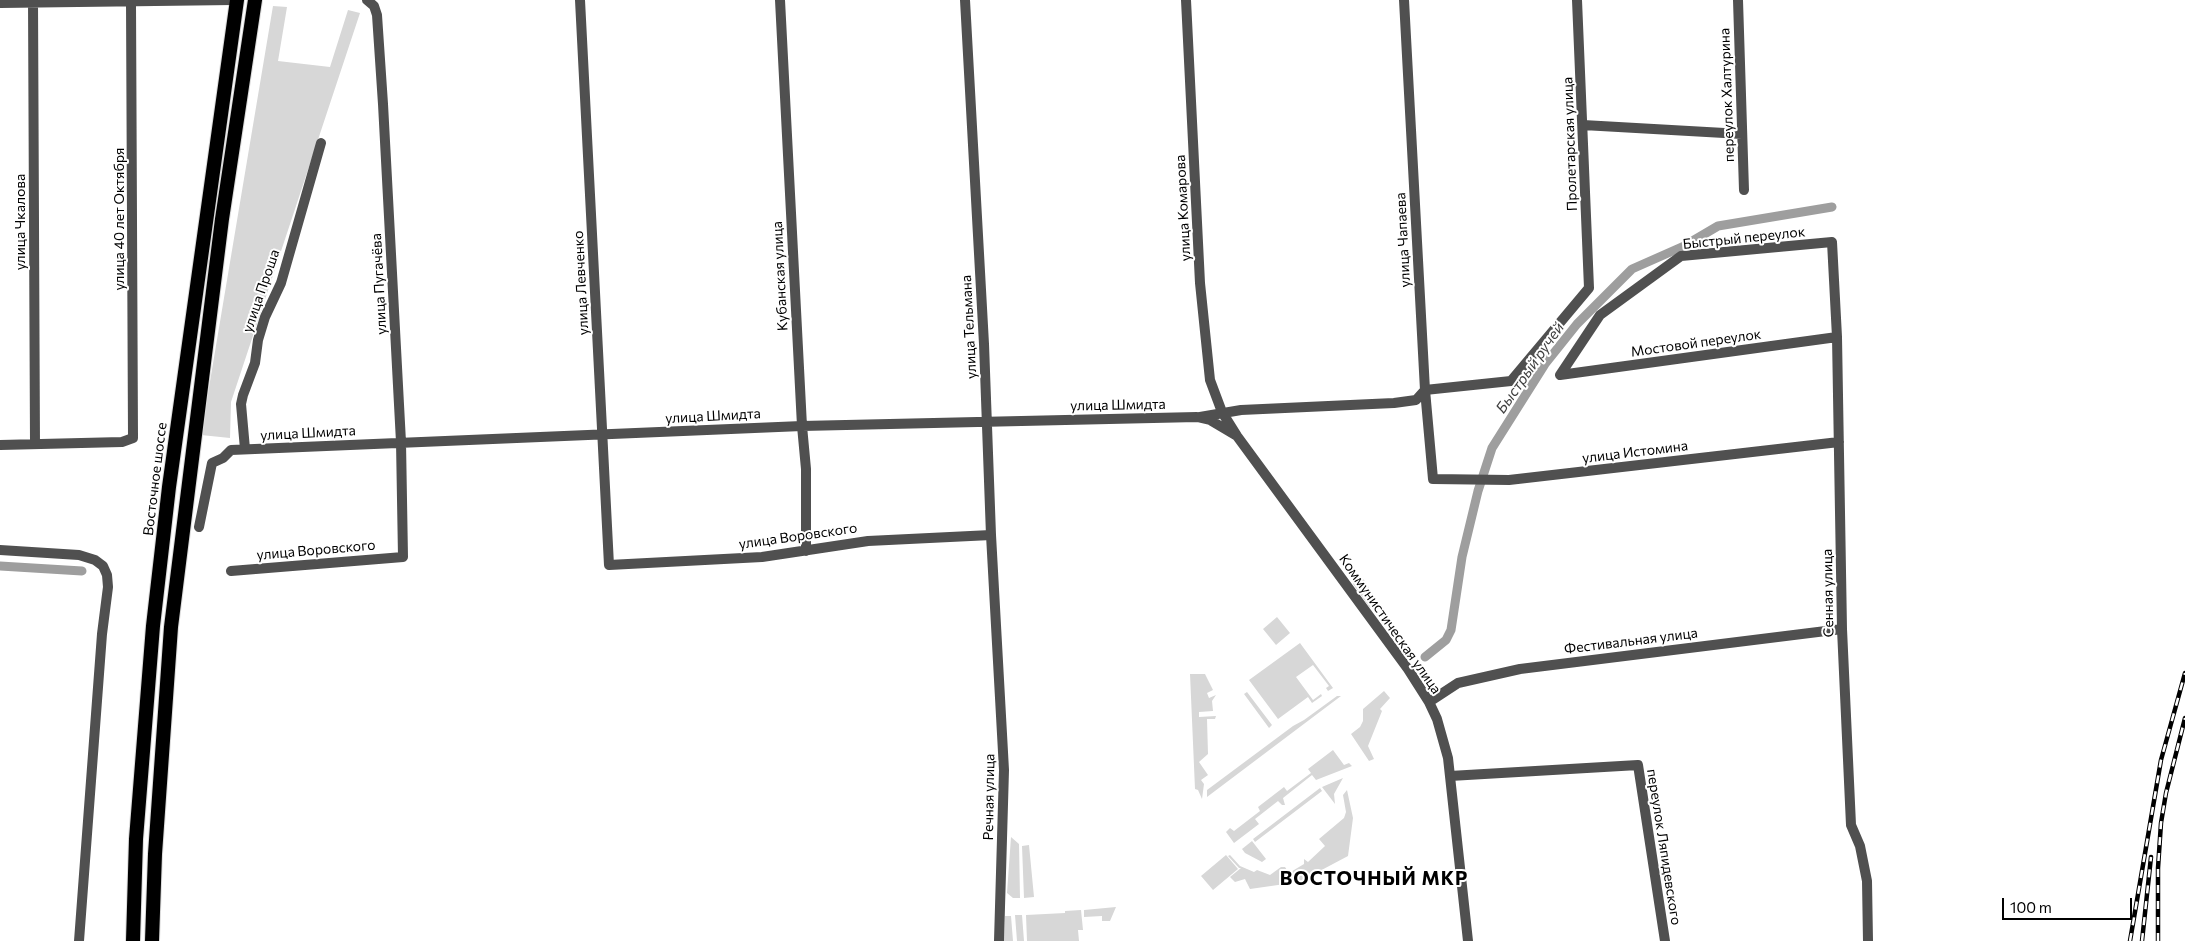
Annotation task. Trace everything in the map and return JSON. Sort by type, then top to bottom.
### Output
[{"type":"highway","name":"Восточное шоссе","points":[[133,941],[136,839],[154,617],[170,478],[237,0]]},
{"type":"highway","points":[[152,941],[155,854],[171,627],[222,219],[255,0]]},
{"type":"street","points":[[0,3],[33,1],[233,0]]},
{"type":"street","points":[[367,0],[376,11]]},
{"type":"street","name":"улица Пугачёва","points":[[375,0],[402,442],[403,556]]},
{"type":"street","name":"улица Левченко","points":[[580,0],[609,565]]},
{"type":"street","name":"Кубанская улица","points":[[780,0],[802,426],[806,469],[806,551]]},
{"type":"street","name":"улица Тельмана","points":[[965,0],[984,344],[990,536],[997,653]]},
{"type":"street","name":"улица Комарова","points":[[1186,0],[1203,321],[1210,380],[1222,412]]},
{"type":"street","name":"улица Чапаева","points":[[1404,0],[1425,390],[1433,479]]},
{"type":"street","name":"Пролетарская улица","points":[[1425,390],[1512,381],[1590,288],[1577,0]]},
{"type":"street","name":"переулок Халтурина","points":[[1738,0],[1744,190]]},
{"type":"street","name":"улица Чкалова","points":[[33,1],[35,444]]},
{"type":"street","name":"улица 40 лет Октября","points":[[35,444],[122,442],[133,438],[134,435],[131,2]]},
{"type":"street","points":[[1583,125],[1742,134]]},
{"type":"street","name":"улица Проша","points":[[245,449],[241,404],[243,395],[255,362],[258,340],[265,317],[281,283],[321,143]]},
{"type":"street","name":"Сенная улица","points":[[1832,242],[1837,337],[1842,628],[1851,825],[1860,846],[1867,881],[1868,941]]},
{"type":"street","name":"Быстрый переулок","points":[[1560,375],[1600,315],[1682,256],[1832,242]]},
{"type":"street","name":"Мостовой переулок","points":[[1560,375],[1837,337]]},
{"type":"street","name":"улица Шмидта","points":[[199,527],[212,463],[223,458],[231,450],[802,426],[1197,417],[1241,410],[1394,403],[1416,400],[1425,390]]},
{"type":"street","name":"Коммунистическая улица","points":[[1222,412],[1237,436],[1408,669],[1429,702],[1444,740],[1450,776],[1468,941]]},
{"type":"street","name":"улица Шмидта","points":[[1197,417],[1210,420],[1237,436]]},
{"type":"street","name":"улица Истомина","points":[[1433,479],[1509,480],[1839,442]]},
{"type":"street","points":[[0,445],[35,444]]},
{"type":"street","name":"улица Воровского","points":[[609,565],[762,557],[868,541],[990,536]]},
{"type":"street","points":[[0,550],[79,555],[95,560],[103,566],[107,575],[108,587],[102,634],[78,941]]},
{"type":"street","name":"улица Воровского","points":[[231,571],[403,556]]},
{"type":"street","name":"Фестивальная улица","points":[[1429,702],[1458,683],[1520,669],[1842,628]]},
{"type":"street","name":"Речная улица","points":[[997,653],[1004,785],[999,941]]},
{"type":"street","name":"переулок Ляпидевского","points":[[1450,776],[1638,765],[1665,941]]},
{"type":"shaded area","points":[[273,6],[287,7],[278,61],[330,67],[348,10],[360,13],[231,402],[230,438],[201,435]]},
{"type":"shaded area","points":[[1359,576],[1364,580],[1378,602],[1370,608],[1353,584],[1353,579]]},
{"type":"shaded area","points":[[1277,617],[1290,633],[1276,645],[1263,629]]},
{"type":"shaded area","points":[[1300,643],[1333,688],[1328,691],[1326,688],[1329,686],[1313,665],[1296,677],[1313,700],[1321,694],[1322,696],[1312,703],[1308,697],[1278,719],[1249,680]]},
{"type":"shaded area","points":[[1190,674],[1205,674],[1213,690],[1207,693],[1209,698],[1216,695],[1212,701],[1213,711],[1199,712],[1199,717],[1216,716],[1215,719],[1207,719],[1208,754],[1199,762],[1208,775],[1201,780],[1204,784],[1202,799],[1198,790],[1195,789]]},
{"type":"shaded area","points":[[1384,691],[1390,698],[1380,709],[1382,711],[1368,746],[1374,759],[1369,761],[1351,734],[1360,727],[1363,721],[1363,709]]},
{"type":"shaded area","points":[[1247,692],[1272,725],[1269,728],[1244,694]]},
{"type":"shaded area","points":[[1337,696],[1341,696],[1207,797],[1207,790]]},
{"type":"shaded area","points":[[1333,750],[1344,765],[1349,763],[1352,766],[1316,780],[1312,775],[1283,798],[1285,805],[1278,801],[1255,819],[1259,824],[1234,843],[1226,832],[1230,828],[1234,831],[1260,811],[1258,807],[1284,787],[1287,791],[1311,773],[1308,769]]},
{"type":"shaded area","points":[[1343,778],[1334,794],[1335,804],[1322,787]]},
{"type":"shaded area","points":[[1320,788],[1322,791],[1255,842],[1253,839]]},
{"type":"shaded area","points":[[1347,790],[1353,818],[1348,856],[1299,882],[1250,889],[1245,879],[1235,882],[1230,877],[1241,868],[1228,856],[1230,855],[1240,866],[1254,872],[1257,870],[1270,875],[1281,867],[1285,867],[1289,873],[1304,864],[1304,859],[1308,862],[1325,846],[1319,839],[1344,818],[1346,812],[1343,795]]},
{"type":"shaded area","points":[[1011,837],[1019,844],[1020,898],[1013,898],[1007,893]]},
{"type":"shaded area","points":[[1252,841],[1266,859],[1262,862],[1245,853],[1242,849]]},
{"type":"shaded area","points":[[1029,845],[1034,897],[1024,898],[1022,846]]},
{"type":"shaded area","points":[[1226,855],[1238,869],[1213,890],[1201,876]]},
{"type":"shaded area","points":[[1116,907],[1110,921],[1102,921],[1102,916],[1084,917],[1084,910]]},
{"type":"shaded area","points":[[1081,910],[1083,930],[1078,930],[1079,941],[1027,941],[1026,915],[1065,913],[1065,911]]},
{"type":"shaded area","points":[[1015,915],[1022,915],[1024,941],[1017,941]]},
{"type":"shaded area","points":[[1005,916],[1011,916],[1013,941],[1004,941]]},
{"type":"waterway","name":"Быстрый ручей","points":[[1425,657],[1446,640],[1451,630],[1462,557],[1478,491],[1492,448],[1545,364],[1577,324],[1632,269],[1684,246],[1718,226],[1832,207]]},
{"type":"waterway","points":[[0,566],[82,571]]},
{"type":"railway","points":[[2130,941],[2161,760],[2185,673]]},
{"type":"railway","points":[[2158,941],[2158,868],[2161,823],[2166,793],[2185,718]]},
{"type":"railway","points":[[2142,941],[2151,857]]},
{"type":"district","name":"ВОСТОЧНЫЙ МКР","points":[[1374,879]]}]
